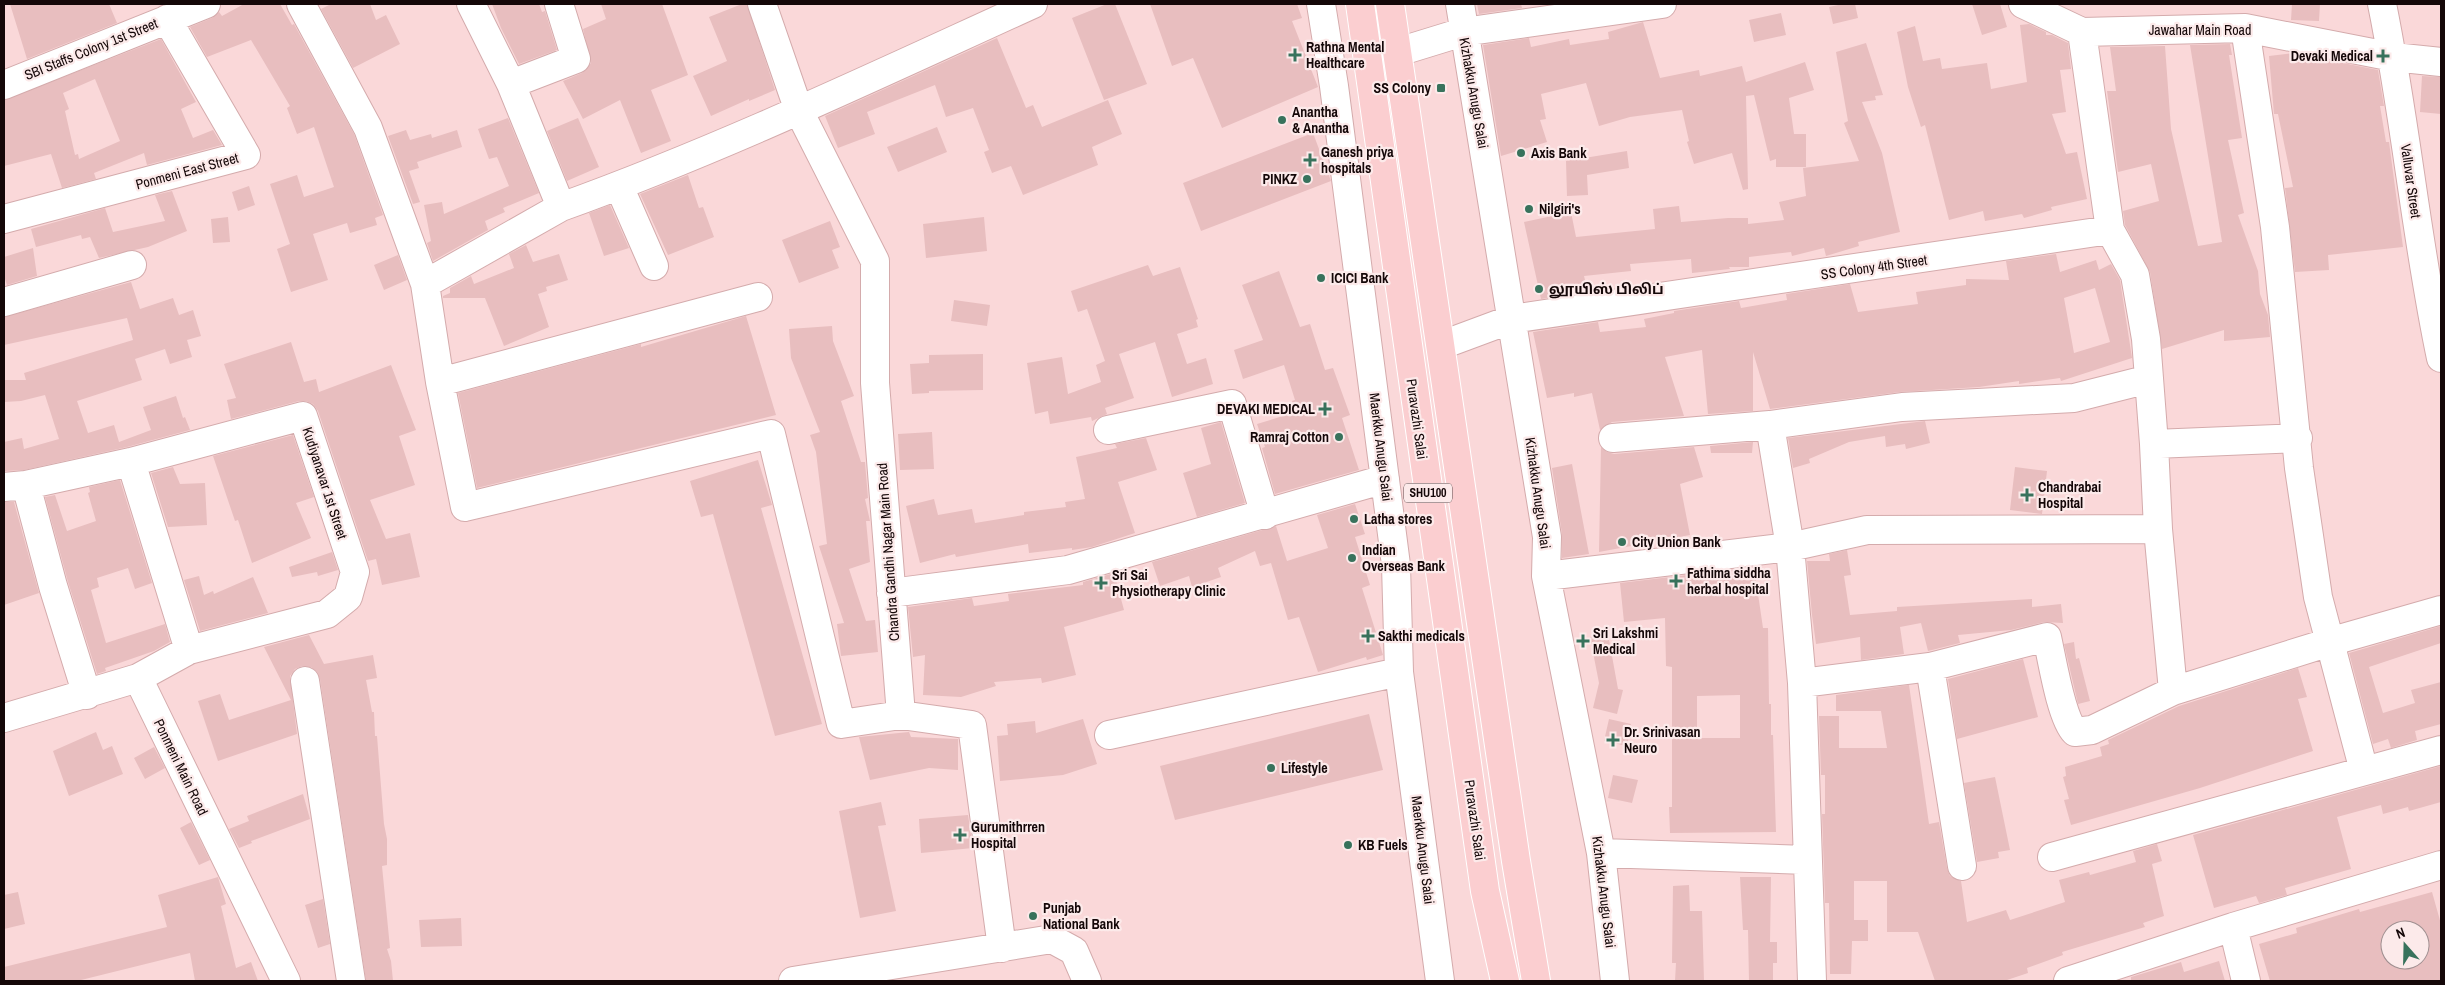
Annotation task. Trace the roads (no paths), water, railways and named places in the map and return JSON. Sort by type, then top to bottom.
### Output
[{"type":"main road","name":"Puravazhi Salai","points":[[1360,4],[1485,891],[1504,981]]},
{"type":"main road","name":"SHU100","points":[[1390,4],[1442,345],[1515,852],[1536,981]]},
{"type":"street","name":"SBI Staffs Colony 1st Street","points":[[4,85],[206,4]]},
{"type":"street","points":[[301,4],[368,128],[425,284],[440,382],[466,507],[771,434],[841,724],[901,715],[972,725],[1002,948]]},
{"type":"street","points":[[471,4],[511,84],[561,207]]},
{"type":"street","points":[[511,84],[576,59],[558,4]]},
{"type":"street","name":"Chandra Gandhi Nagar Main Road","points":[[762,4],[799,111],[875,260],[875,383],[901,715]]},
{"type":"street","points":[[425,284],[561,207],[619,186],[799,111],[1033,4]]},
{"type":"street","name":"Maerkku Anugu Salai","points":[[1320,4],[1335,96],[1396,565],[1399,672],[1440,981]]},
{"type":"street","name":"Kizhakku Anugu Salai","points":[[1460,4],[1463,32],[1547,537],[1546,576],[1601,853],[1615,981]]},
{"type":"street","points":[[1398,52],[1463,32],[1662,4]]},
{"type":"street","name":"Jawahar Main Road","points":[[2022,4],[2082,32],[2245,28],[2393,57],[2441,62]]},
{"type":"street","name":"Valluvar Street","points":[[2382,4],[2393,57],[2426,287],[2441,358]]},
{"type":"street","name":"Ponmeni East Street","points":[[4,220],[246,155],[167,19]]},
{"type":"street","points":[[2245,28],[2275,227],[2300,468],[2318,597],[2364,772]]},
{"type":"street","points":[[2082,32],[2110,230],[2135,274],[2146,339],[2158,529],[2173,691]]},
{"type":"street","points":[[619,186],[654,266]]},
{"type":"street","name":"SS Colony 4th Street","points":[[1442,345],[1512,319],[2110,230]]},
{"type":"street","points":[[4,302],[132,265]]},
{"type":"street","points":[[440,382],[758,297]]},
{"type":"street","points":[[1613,438],[1770,425],[1902,407],[2074,398],[2149,379]]},
{"type":"street","points":[[1108,430],[1232,404],[1265,515]]},
{"type":"street","name":"Kudiyanavar 1st Street","points":[[15,486],[131,462],[303,416],[355,572],[348,597],[327,614],[190,650],[138,678]]},
{"type":"street","points":[[1770,425],[1790,547],[1802,683],[1812,981]]},
{"type":"street","points":[[2154,444],[2298,438]]},
{"type":"street","points":[[131,462],[190,650]]},
{"type":"street","points":[[891,593],[1068,570],[1385,479]]},
{"type":"street","points":[[15,486],[53,586],[86,695]]},
{"type":"street","points":[[1546,576],[1790,547],[1867,530],[2158,529]]},
{"type":"street","points":[[1802,683],[1930,667],[2047,637],[2069,726],[2075,732],[2092,730],[2173,691],[2441,610]]},
{"type":"street","points":[[1930,667],[1962,866]]},
{"type":"street","points":[[1109,735],[1399,672]]},
{"type":"street","points":[[4,718],[138,678]]},
{"type":"street","name":"Ponmeni Main Road","points":[[138,678],[286,981]]},
{"type":"street","points":[[305,681],[351,981]]},
{"type":"street","points":[[2052,858],[2441,750]]},
{"type":"street","points":[[1601,853],[1807,860]]},
{"type":"street","points":[[2068,981],[2233,927],[2441,865]]},
{"type":"street","points":[[2233,927],[2246,981]]},
{"type":"street","points":[[793,981],[1052,939],[1074,951],[1087,981]]},
{"type":"place","name":"Rathna Mental Healthcare","points":[[1295,55]]},
{"type":"place","name":"Devaki Medical","points":[[2383,56]]},
{"type":"place","name":"SS Colony","points":[[1441,88]]},
{"type":"place","name":"Anantha & Anantha","points":[[1282,120]]},
{"type":"place","name":"Axis Bank","points":[[1521,153]]},
{"type":"place","name":"Ganesh priya hospitals","points":[[1310,160]]},
{"type":"place","name":"PINKZ","points":[[1307,179]]},
{"type":"place","name":"Nilgiri's","points":[[1529,209]]},
{"type":"place","name":"ICICI Bank","points":[[1321,278]]},
{"type":"place","name":"லூயிஸ் பிலிப்","points":[[1539,289]]},
{"type":"place","name":"DEVAKI MEDICAL","points":[[1325,409]]},
{"type":"place","name":"Ramraj Cotton","points":[[1339,437]]},
{"type":"place","name":"Chandrabai Hospital","points":[[2027,495]]},
{"type":"place","name":"Latha stores","points":[[1354,519]]},
{"type":"place","name":"City Union Bank","points":[[1622,542]]},
{"type":"place","name":"Indian Overseas Bank","points":[[1352,558]]},
{"type":"place","name":"Fathima siddha herbal hospital","points":[[1676,581]]},
{"type":"place","name":"Sri Sai Physiotherapy Clinic","points":[[1101,583]]},
{"type":"place","name":"Sakthi medicals","points":[[1368,636]]},
{"type":"place","name":"Sri Lakshmi Medical","points":[[1583,641]]},
{"type":"place","name":"Dr. Srinivasan Neuro","points":[[1613,740]]},
{"type":"place","name":"Lifestyle","points":[[1271,768]]},
{"type":"place","name":"Gurumithrren Hospital","points":[[960,835]]},
{"type":"place","name":"KB Fuels","points":[[1348,845]]},
{"type":"place","name":"Punjab National Bank","points":[[1033,916]]}]
